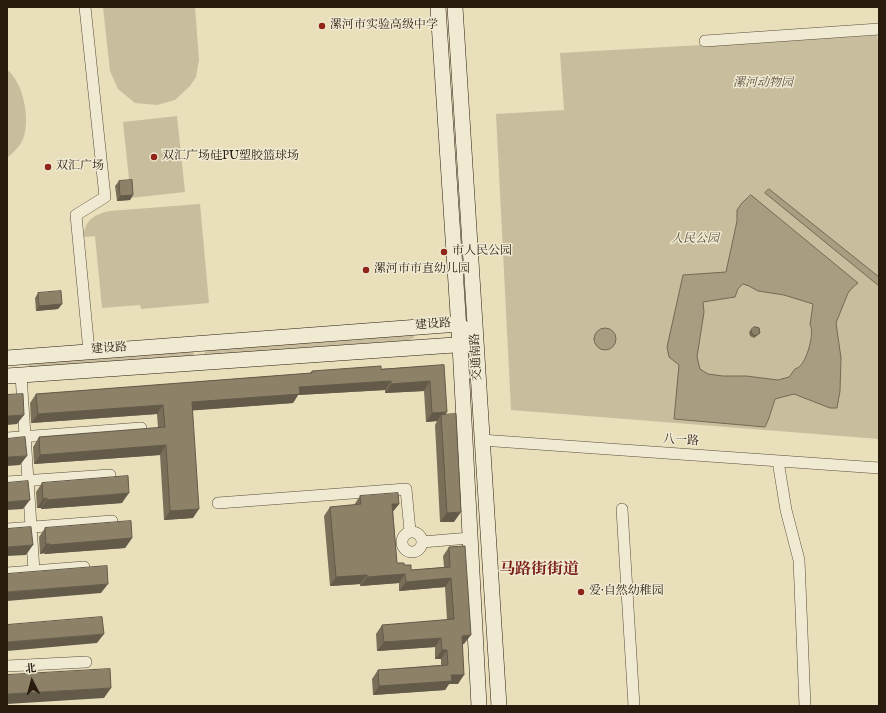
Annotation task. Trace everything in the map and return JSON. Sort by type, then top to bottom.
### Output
[{"type":"main road","name":"交通南路","points":[[438,7],[459,324],[478,706]]},
{"type":"main road","name":"交通南路","points":[[455,7],[481,440],[499,706]]},
{"type":"main road","name":"建设路","points":[[13,357],[459,324],[476,344]]},
{"type":"main road","points":[[199,343],[200,363]]},
{"type":"main road","name":"建设路","points":[[14,375],[476,344]]},
{"type":"main road","points":[[13,357],[14,375]]},
{"type":"main road","points":[[470,538],[488,537]]},
{"type":"main road","points":[[470,706],[478,706]]},
{"type":"street","points":[[85,7],[105,197],[76,215],[89,351]]},
{"type":"street","points":[[705,41],[879,30]]},
{"type":"street","points":[[14,375],[25,436],[34,571]]},
{"type":"street","points":[[7,438],[141,428]]},
{"type":"street","name":"八一路","points":[[481,440],[879,468]]},
{"type":"street","points":[[778,461],[786,510],[799,560],[805,706]]},
{"type":"street","points":[[7,482],[110,475]]},
{"type":"street","points":[[218,503],[406,489],[410,531]]},
{"type":"street","points":[[622,509],[634,706]]},
{"type":"street","points":[[7,529],[112,521]]},
{"type":"street","points":[[410,531],[420,535],[422,542],[420,548],[415,552],[405,550],[401,544],[404,534],[410,531]]},
{"type":"street","points":[[422,542],[470,538]]},
{"type":"street","points":[[7,573],[84,567]]},
{"type":"street","points":[[7,666],[86,662]]},
{"type":"green space","points":[[103,7],[195,7],[199,60],[196,77],[190,86],[175,100],[157,105],[135,103],[118,89],[110,71]]},
{"type":"green space","name":"人民公园","points":[[877,35],[879,46],[879,439],[511,410],[496,114],[564,110],[560,53]]},
{"type":"green space","points":[[7,70],[13,75],[17,82],[24,100],[26,128],[23,140],[7,158]]},
{"type":"green space","name":"双汇广场硅PU塑胶篮球场","points":[[177,116],[185,192],[131,198],[123,122]]},
{"type":"green space","points":[[200,204],[209,303],[141,309],[140,305],[102,308],[95,236],[84,237],[88,222],[95,216],[110,211]]},
{"type":"green space","points":[[409,334],[415,337],[410,340],[205,355],[204,349]]},
{"type":"green space","points":[[194,350],[194,356],[29,369],[29,362]]},
{"type":"shaded area","points":[[769,189],[879,277],[879,286],[765,193]]},
{"type":"shaded area","points":[[751,195],[858,283],[848,293],[836,323],[841,358],[840,391],[837,408],[830,408],[794,394],[775,399],[765,427],[674,419],[679,365],[669,357],[667,347],[683,275],[726,272],[737,221],[737,210]],"holes":[[[743,284],[758,291],[784,295],[813,304],[810,325],[812,334],[808,352],[803,363],[795,369],[789,377],[778,380],[746,376],[723,376],[708,374],[700,369],[697,357],[704,312],[703,302],[735,297],[738,289]]]},
{"type":"shaded area","points":[[601,328],[609,328],[616,335],[616,343],[609,350],[601,350],[594,343],[594,335]]},
{"type":"building","points":[[132,180],[133,195],[120,196],[119,181]]},
{"type":"building","points":[[61,291],[62,304],[39,306],[38,293]]},
{"type":"building","points":[[754,327],[759,328],[760,333],[755,336],[752,334],[751,330]]},
{"type":"building","points":[[444,365],[447,412],[432,413],[430,381],[391,384],[391,381],[299,387],[300,394],[192,402],[199,509],[170,511],[166,445],[40,455],[39,437],[165,427],[163,405],[38,414],[36,394],[312,373],[312,371],[381,366],[381,369]]},
{"type":"building","points":[[23,394],[24,415],[7,416],[7,395]]},
{"type":"building","points":[[456,414],[461,512],[447,513],[441,415]]},
{"type":"building","points":[[25,437],[27,456],[7,457],[7,439]]},
{"type":"building","points":[[128,476],[129,493],[47,500],[47,498],[43,499],[42,483]]},
{"type":"building","points":[[28,481],[30,500],[7,502],[7,483]]},
{"type":"building","points":[[398,493],[399,504],[392,504],[397,563],[411,565],[411,570],[450,567],[449,547],[465,546],[471,635],[462,636],[464,675],[451,675],[452,681],[379,686],[378,670],[448,665],[447,650],[442,650],[441,638],[384,642],[382,625],[454,619],[451,578],[406,582],[405,574],[367,577],[367,575],[336,577],[330,507],[361,504],[360,496]]},
{"type":"building","points":[[131,521],[132,538],[50,545],[46,544],[45,528]]},
{"type":"building","points":[[31,527],[33,545],[7,547],[7,529]]},
{"type":"building","points":[[107,566],[108,584],[7,592],[7,574]]},
{"type":"building","points":[[102,617],[104,634],[7,642],[7,625]]},
{"type":"building","points":[[110,669],[111,688],[7,694],[7,675]]},
{"type":"place","name":"漯河市实验高级中学","points":[[322,26]]},
{"type":"place","name":"双汇广场硅PU塑胶篮球场","points":[[154,157]]},
{"type":"place","name":"双汇广场","points":[[48,167]]},
{"type":"place","name":"市人民公园","points":[[444,252]]},
{"type":"place","name":"漯河市市直幼儿园","points":[[366,270]]},
{"type":"place","name":"爱·自然幼稚园","points":[[581,592]]},
{"type":"district","name":"马路街街道","points":[[539,571]]},
{"type":"park label","name":"漯河动物园","points":[[763,84]]}]
